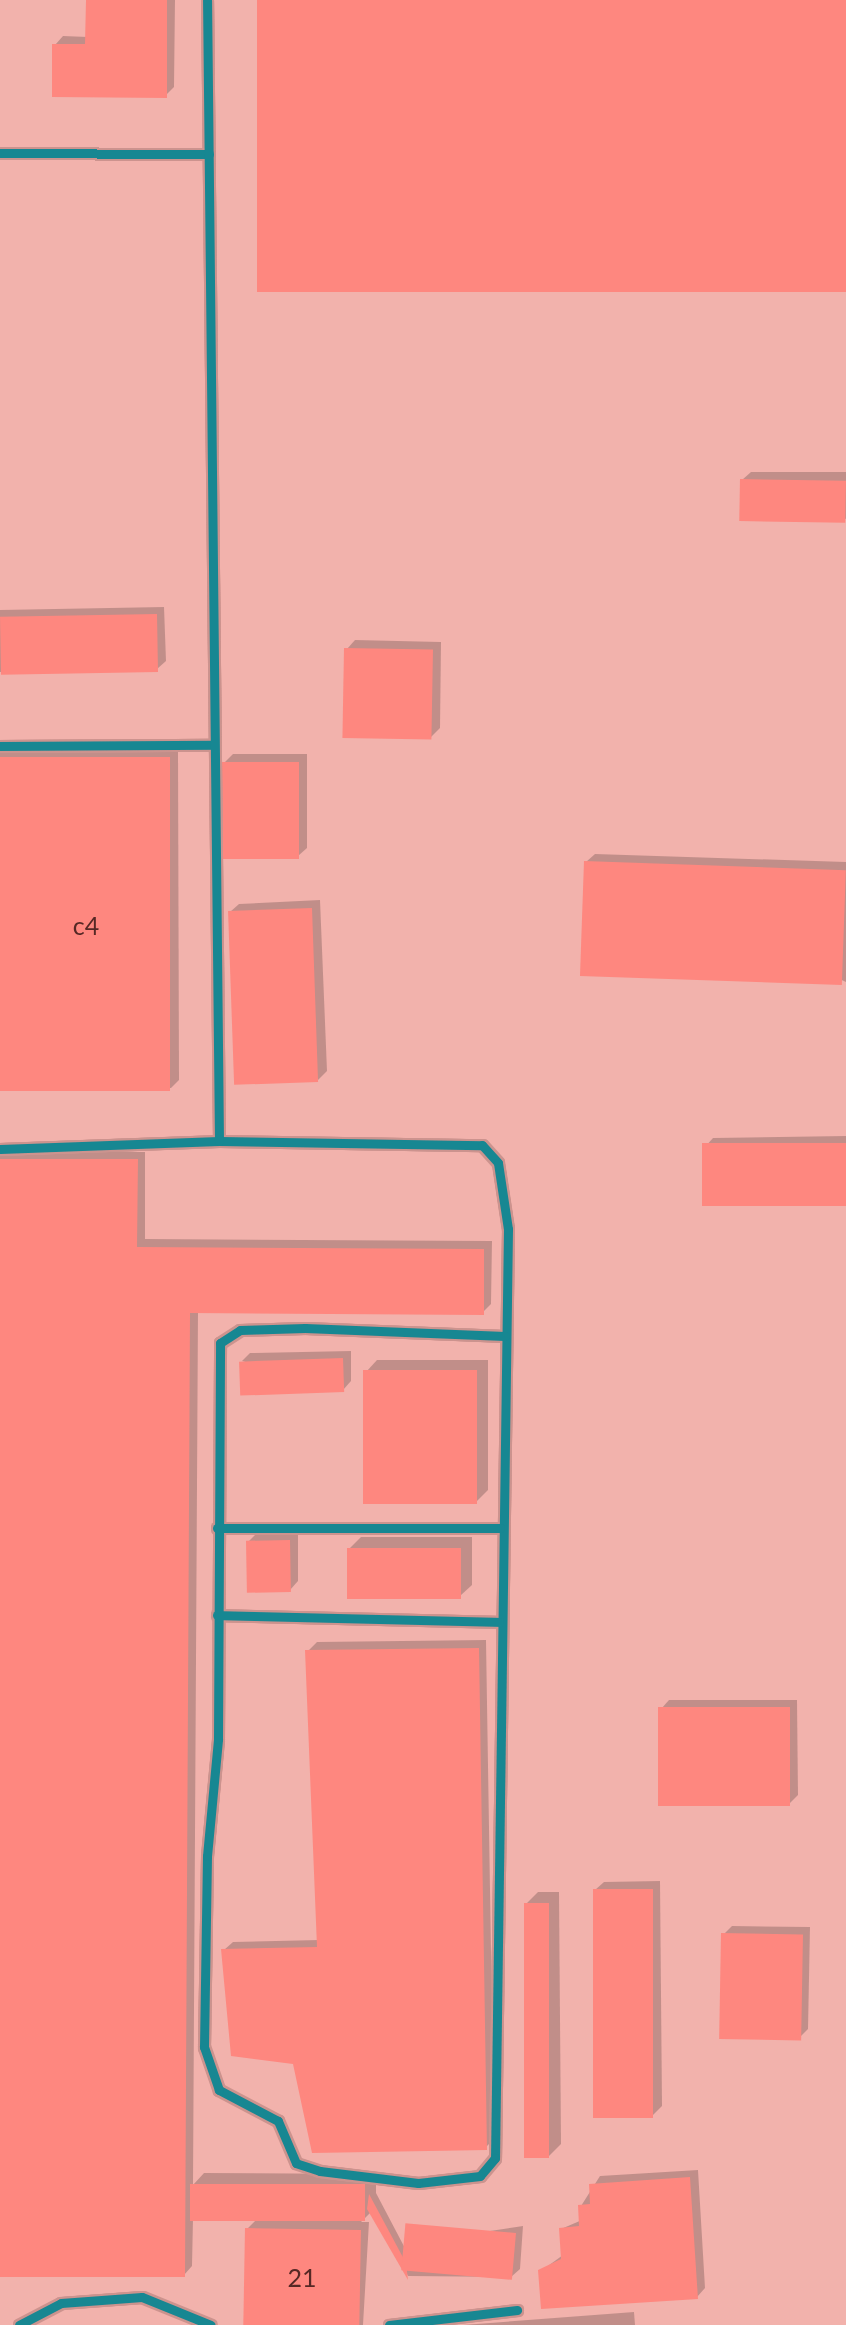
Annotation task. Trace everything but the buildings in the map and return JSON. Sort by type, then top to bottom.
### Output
[{"type":"lane","points":[[206,0],[219,1142]]},
{"type":"lane","points":[[0,152],[209,154]]},
{"type":"lane","points":[[0,746],[213,745]]},
{"type":"lane","points":[[0,1149],[219,1142],[482,1145],[498,1164],[508,1229],[500,1528],[494,2158],[480,2176],[418,2183],[296,2164],[278,2121],[219,2090],[204,2047],[217,1615],[220,1343],[240,1330],[304,1328],[504,1336]]},
{"type":"lane","points":[[218,1528],[500,1528]]},
{"type":"lane","points":[[217,1615],[499,1622]]},
{"type":"lane","points":[[19,2325],[61,2303],[142,2297],[211,2325]]},
{"type":"lane","points":[[389,2325],[517,2310]]}]
